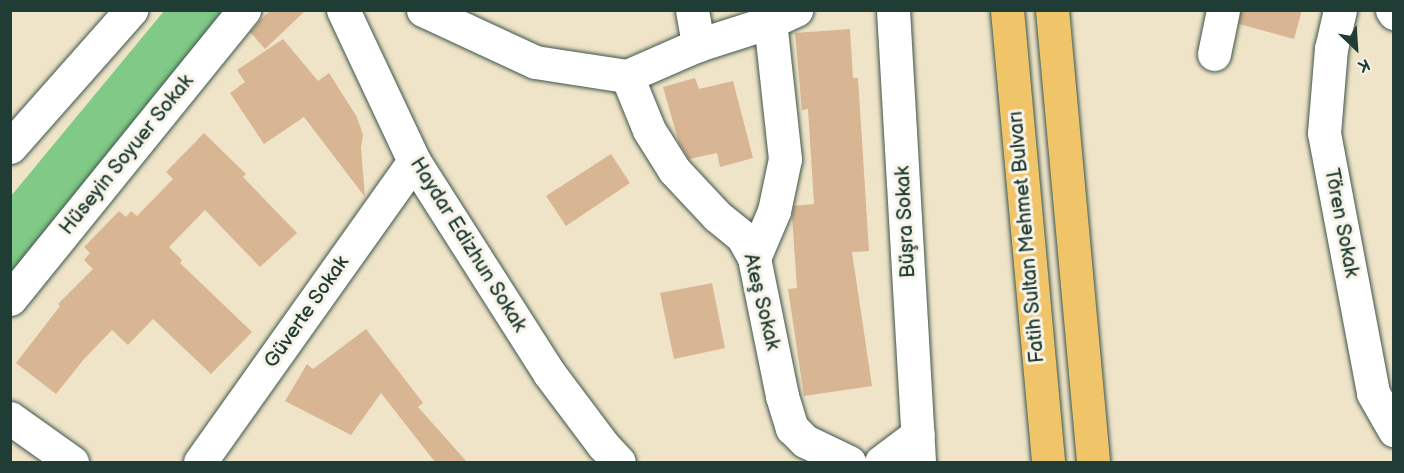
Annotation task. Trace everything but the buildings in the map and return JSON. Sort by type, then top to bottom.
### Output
[{"type":"main road","name":"Fatih Sultan Mehmet Bulvarı","points":[[1007,10],[1048,462]]},
{"type":"main road","points":[[1052,10],[1093,462]]},
{"type":"street","points":[[10,147],[131,10]]},
{"type":"street","name":"Hüseyin Soyuer Sokak","points":[[10,299],[244,10]]},
{"type":"street","name":"Haydar Edizhun Sokak","points":[[343,10],[414,161],[602,457]]},
{"type":"street","points":[[423,10],[535,62],[627,76],[698,45],[783,16],[784,159],[774,211],[754,258]]},
{"type":"street","points":[[692,10],[698,45]]},
{"type":"street","name":"Büşra Sokak","points":[[892,10],[919,448]]},
{"type":"street","points":[[1214,54],[1223,10]]},
{"type":"street","name":"Tören Sokak","points":[[1340,10],[1330,48],[1324,133],[1372,393],[1394,430]]},
{"type":"street","name":"Ateş Sokak","points":[[627,76],[649,130],[674,170],[717,216],[742,236],[754,258],[782,396],[792,428],[804,441],[849,462]]},
{"type":"street","name":"Güverte Sokak","points":[[201,462],[414,161]]},
{"type":"street","points":[[10,418],[72,462]]},
{"type":"street","points":[[881,462],[919,448]]},
{"type":"green space","points":[[164,11],[233,11],[11,278],[11,196]]}]
